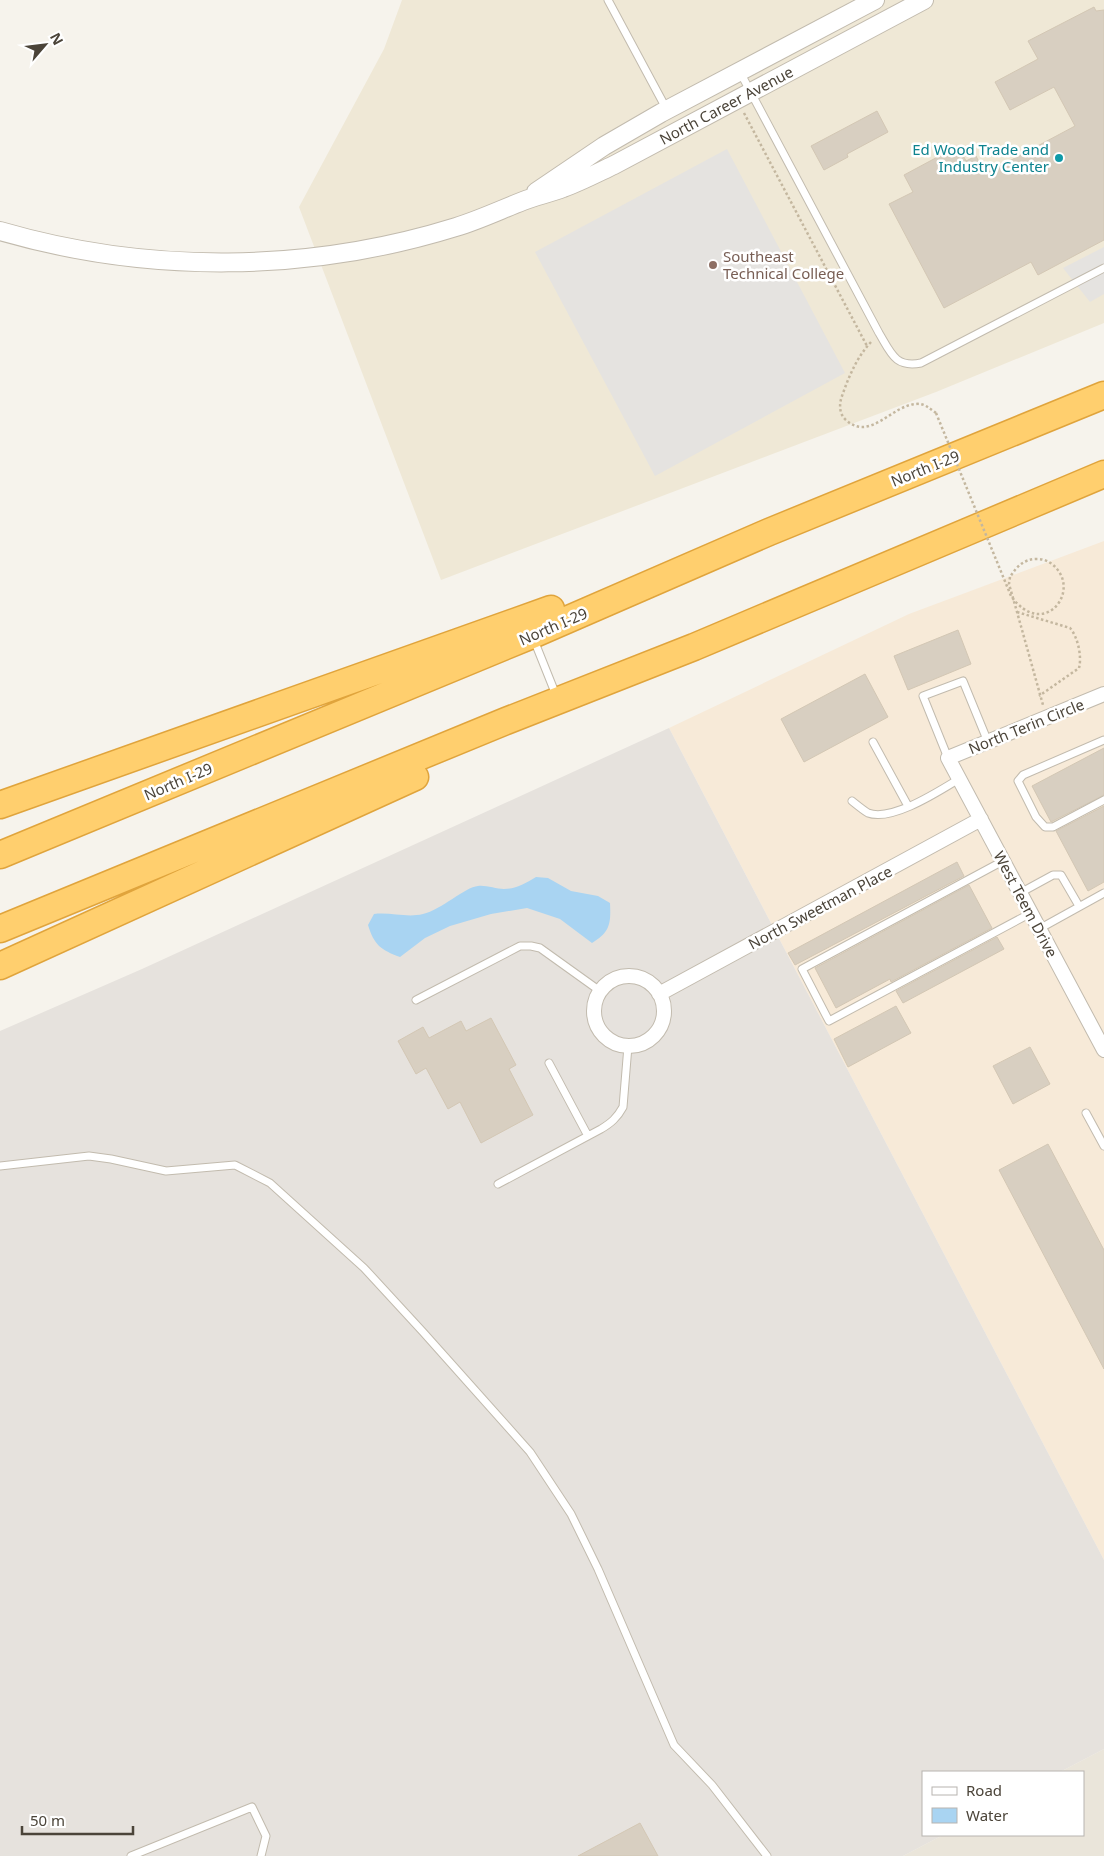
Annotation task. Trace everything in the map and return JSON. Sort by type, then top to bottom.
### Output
[{"type":"highway","name":"North I-29","points":[[0,855],[532,635],[769,532],[1104,395]]},
{"type":"highway","points":[[0,929],[694,646],[1104,474]]},
{"type":"highway","points":[[1030,506],[1078,501],[1104,490]]},
{"type":"highway","points":[[0,805],[769,532]]},
{"type":"highway","points":[[0,966],[484,746],[694,646]]},
{"type":"street","name":"North Career Avenue","points":[[524,200],[596,151],[667,110],[874,0]]},
{"type":"street","name":"North Career Avenue","points":[[0,231],[95,253],[176,262],[255,262],[334,254],[415,238],[479,219],[524,200],[563,188],[614,165],[924,0]]},
{"type":"street","name":"North Terin Circle","points":[[948,758],[1104,694]]},
{"type":"street","name":"West Teem Drive","points":[[948,758],[1104,1050]]},
{"type":"street","name":"North Sweetman Place","points":[[659,994],[981,819]]},
{"type":"street","points":[[630,976],[646,982],[659,994],[663,1005],[660,1027],[644,1043],[621,1046],[602,1034],[596,1024],[594,1007],[600,991],[608,983],[630,976]]},
{"type":"lane","points":[[608,0],[667,110]]},
{"type":"lane","points":[[740,72],[744,96],[879,334],[896,360],[903,364],[921,363],[1104,268]]},
{"type":"lane","points":[[532,635],[558,700]]},
{"type":"lane","points":[[948,758],[923,696],[963,681],[988,742]]},
{"type":"lane","points":[[1104,740],[1023,775],[1018,781],[1036,817],[1045,827],[1053,827],[1104,800]]},
{"type":"lane","points":[[873,742],[908,806]]},
{"type":"lane","points":[[852,801],[868,812],[880,815],[908,806],[959,779]]},
{"type":"lane","points":[[1004,861],[802,969],[829,1020],[1031,913]]},
{"type":"lane","points":[[1020,893],[1054,875],[1061,875],[1079,906]]},
{"type":"lane","points":[[1039,929],[1104,892]]},
{"type":"lane","points":[[416,1000],[520,946],[526,945],[540,948],[600,991]]},
{"type":"lane","points":[[498,1184],[612,1122],[623,1107],[628,1046]]},
{"type":"lane","points":[[549,1063],[588,1136]]},
{"type":"lane","points":[[1086,1113],[1104,1146]]},
{"type":"lane","points":[[0,1166],[89,1156],[166,1171],[235,1165],[270,1183],[364,1268],[530,1452],[571,1514],[598,1569],[674,1745],[712,1785],[767,1856]]},
{"type":"lane","points":[[131,1856],[252,1807],[266,1836],[261,1856]]},
{"type":"path","points":[[744,96],[867,346],[856,362],[840,401],[840,411],[845,420],[854,425],[869,426],[905,406],[914,404],[923,404],[936,413],[1011,596],[1019,607],[1029,614],[1039,615],[1049,612],[1058,605],[1063,594],[1064,583],[1059,572],[1052,563],[1041,559],[1031,559],[1023,562],[1016,568],[1010,576],[1009,584],[1017,612],[1039,696],[1048,717]]},
{"type":"path","points":[[1017,612],[1070,628],[1074,633],[1081,662],[1079,668],[1039,696]]},
{"type":"shaded area","name":"Southeast Technical College","points":[[402,0],[1104,0],[1104,323],[936,392],[441,580],[299,207],[384,49]]},
{"type":"shaded area","points":[[727,149],[845,373],[655,476],[535,252]]},
{"type":"shaded area","points":[[1104,247],[1104,294],[1090,302],[1063,268]]},
{"type":"shaded area","points":[[1104,541],[1104,1560],[669,728],[909,614]]},
{"type":"shaded area","points":[[669,728],[1104,1560],[1104,1749],[1062,1771],[922,1771],[922,1836],[941,1836],[903,1856],[0,1856],[0,1031],[142,969]]},
{"type":"shaded area","points":[[1104,1749],[1104,1856],[903,1856],[941,1836],[1084,1836],[1084,1771],[1062,1771]]},
{"type":"water","points":[[536,877],[548,878],[571,891],[598,896],[610,903],[608,927],[603,935],[592,943],[560,919],[527,908],[491,914],[450,926],[425,938],[400,957],[379,946],[368,925],[374,914],[423,914],[430,912],[473,887],[508,889]]},
{"type":"building","name":"Ed Wood Trade and Industry Center","points":[[1094,7],[1096,11],[1104,10],[1104,240],[1038,275],[1031,262],[944,308],[889,204],[913,192],[904,175],[958,146],[966,161],[976,156],[985,174],[1075,126],[1054,87],[1010,110],[995,82],[1038,59],[1028,41]]},
{"type":"building","points":[[877,111],[888,132],[847,154],[848,157],[824,170],[811,146]]},
{"type":"building","points":[[958,630],[971,664],[908,690],[894,656]]},
{"type":"building","points":[[865,674],[888,717],[804,762],[781,719]]},
{"type":"building","points":[[1104,748],[1104,795],[1051,822],[1032,786]]},
{"type":"building","points":[[1104,806],[1104,882],[1088,891],[1056,831]]},
{"type":"building","points":[[957,862],[964,876],[795,965],[788,953]]},
{"type":"building","points":[[969,885],[992,928],[891,982],[890,979],[836,1008],[815,968]]},
{"type":"building","points":[[997,937],[1004,949],[903,1003],[896,991]]},
{"type":"building","points":[[896,1006],[911,1033],[848,1067],[834,1039]]},
{"type":"building","points":[[491,1018],[516,1065],[509,1069],[533,1115],[481,1143],[460,1102],[448,1109],[426,1068],[416,1074],[398,1041],[423,1027],[429,1038],[461,1021],[466,1031]]},
{"type":"building","points":[[1030,1047],[1050,1084],[1013,1104],[993,1066]]},
{"type":"building","points":[[1048,1144],[1104,1250],[1104,1369],[999,1170]]},
{"type":"building","points":[[640,1823],[658,1856],[578,1856]]},
{"type":"place","name":"Ed Wood Trade and Industry Center","points":[[1059,158]]},
{"type":"place","name":"Southeast Technical College","points":[[713,265]]}]
